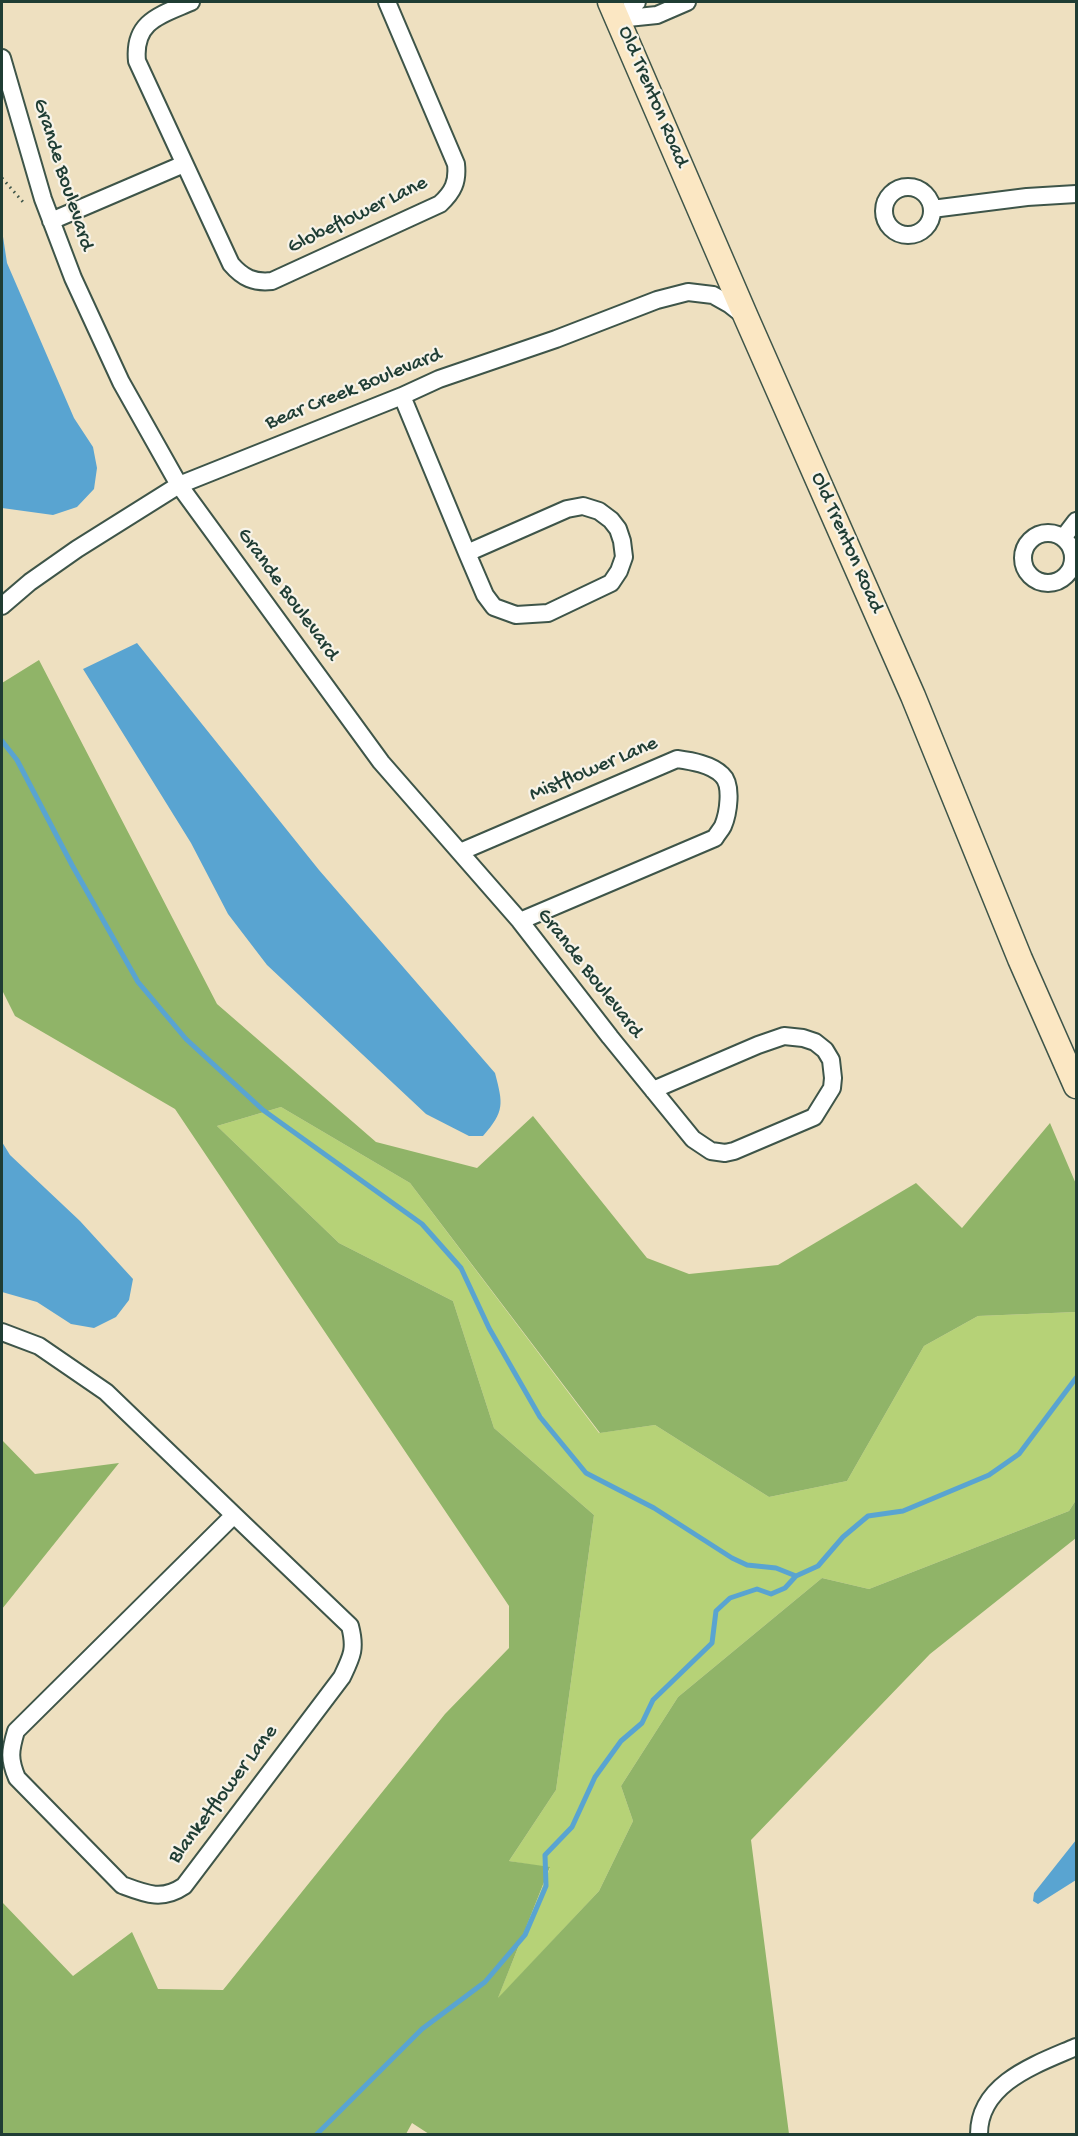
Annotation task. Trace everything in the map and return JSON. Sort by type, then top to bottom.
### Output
[{"type":"main road","name":"Old Trenton Road","points":[[614,10],[913,696],[1020,959],[1077,1086]]},
{"type":"street","name":"Globeflower Lane","points":[[191,2],[156,18],[145,26],[138,38],[137,61],[231,264],[239,274],[249,280],[261,282],[272,281],[440,204],[455,186],[456,164],[387,2]]},
{"type":"street","points":[[614,10],[638,2]]},
{"type":"street","points":[[614,10],[657,15],[687,2]]},
{"type":"street","name":"Grande Boulevard","points":[[2,58],[51,222],[98,336],[121,382],[179,484],[381,762],[520,921],[653,1090],[693,1139],[711,1151],[725,1153],[734,1151],[814,1117],[832,1088],[831,1060],[825,1050],[815,1042],[784,1036],[653,1090]]},
{"type":"street","points":[[51,222],[184,164]]},
{"type":"street","points":[[933,209],[1027,197],[1077,194]]},
{"type":"street","name":"Bear Creek Boulevard","points":[[2,606],[30,582],[77,549],[179,484],[402,396],[439,379],[556,339],[657,300],[688,292],[713,295],[746,317]]},
{"type":"street","points":[[402,396],[467,553],[485,595],[494,607],[507,613],[530,615],[548,613],[611,583],[624,557],[622,541],[611,520],[598,511],[583,506],[567,509],[467,553]]},
{"type":"street","points":[[1063,538],[1077,521]]},
{"type":"street","name":"Mistflower Lane","points":[[460,852],[677,759],[696,762],[723,775],[728,785],[727,809],[723,826],[715,838],[520,921]]},
{"type":"street","name":"Blanketflower Lane","points":[[2,1332],[39,1346],[106,1392],[350,1626],[354,1644],[352,1655],[342,1677],[184,1886],[172,1894],[142,1893],[122,1885],[17,1778],[11,1764],[11,1748],[16,1731],[234,1515]]},
{"type":"street","points":[[979,2134],[987,2103],[1004,2084],[1026,2069],[1077,2047]]},
{"type":"path","points":[[2,178],[23,202],[42,196]]},
{"type":"green space","points":[[39,660],[217,1004],[376,1142],[477,1168],[533,1116],[647,1258],[689,1274],[778,1265],[916,1183],[962,1228],[1050,1123],[1076,1184],[1076,1312],[978,1316],[924,1346],[847,1481],[769,1497],[655,1425],[600,1433],[410,1183],[281,1107],[217,1126],[339,1243],[453,1301],[494,1428],[594,1515],[556,1790],[509,1861],[550,1867],[498,1998],[599,1891],[633,1821],[621,1786],[678,1697],[822,1578],[869,1589],[1069,1511],[1076,1500],[1076,1538],[930,1654],[751,1840],[789,2134],[429,2134],[412,2123],[406,2134],[2,2134],[2,1902],[73,1976],[132,1932],[158,1989],[223,1990],[445,1714],[509,1648],[509,1606],[175,1109],[15,1016],[2,990],[2,683]]},
{"type":"green space","points":[[281,1107],[410,1183],[599,1433],[655,1425],[769,1497],[847,1481],[924,1346],[978,1316],[1076,1312],[1076,1500],[1069,1511],[869,1589],[822,1578],[678,1697],[621,1786],[633,1821],[599,1891],[497,2000],[550,1868],[509,1861],[556,1790],[594,1515],[494,1428],[453,1301],[339,1243],[217,1126]]},
{"type":"green space","points":[[2,1440],[35,1474],[119,1463],[2,1609]]},
{"type":"water","points":[[2,230],[7,263],[74,418],[93,447],[97,468],[94,489],[77,507],[53,515],[2,508]]},
{"type":"water","points":[[137,643],[319,870],[495,1073],[501,1100],[499,1113],[483,1136],[469,1136],[426,1114],[267,965],[228,914],[191,843],[83,669]]},
{"type":"water","points":[[2,1142],[10,1155],[80,1221],[133,1279],[129,1300],[116,1317],[94,1328],[71,1324],[37,1302],[2,1292]]},
{"type":"water","points":[[1076,1840],[1076,1880],[1038,1904],[1033,1901],[1034,1893]]},
{"type":"waterway","points":[[2,741],[17,760],[72,865],[138,982],[186,1039],[263,1110],[422,1224],[461,1268],[489,1328],[540,1417],[586,1473],[654,1508],[732,1558],[747,1565],[776,1568],[796,1576]]},
{"type":"waterway","points":[[317,2134],[422,2029],[485,1982],[525,1935],[546,1886],[545,1855],[572,1827],[595,1777],[621,1741],[642,1723],[653,1700],[712,1643],[716,1611],[730,1598],[757,1589],[771,1594],[785,1588],[796,1576],[818,1566],[843,1537],[868,1516],[903,1511],[989,1475],[1019,1454],[1076,1378]]}]
